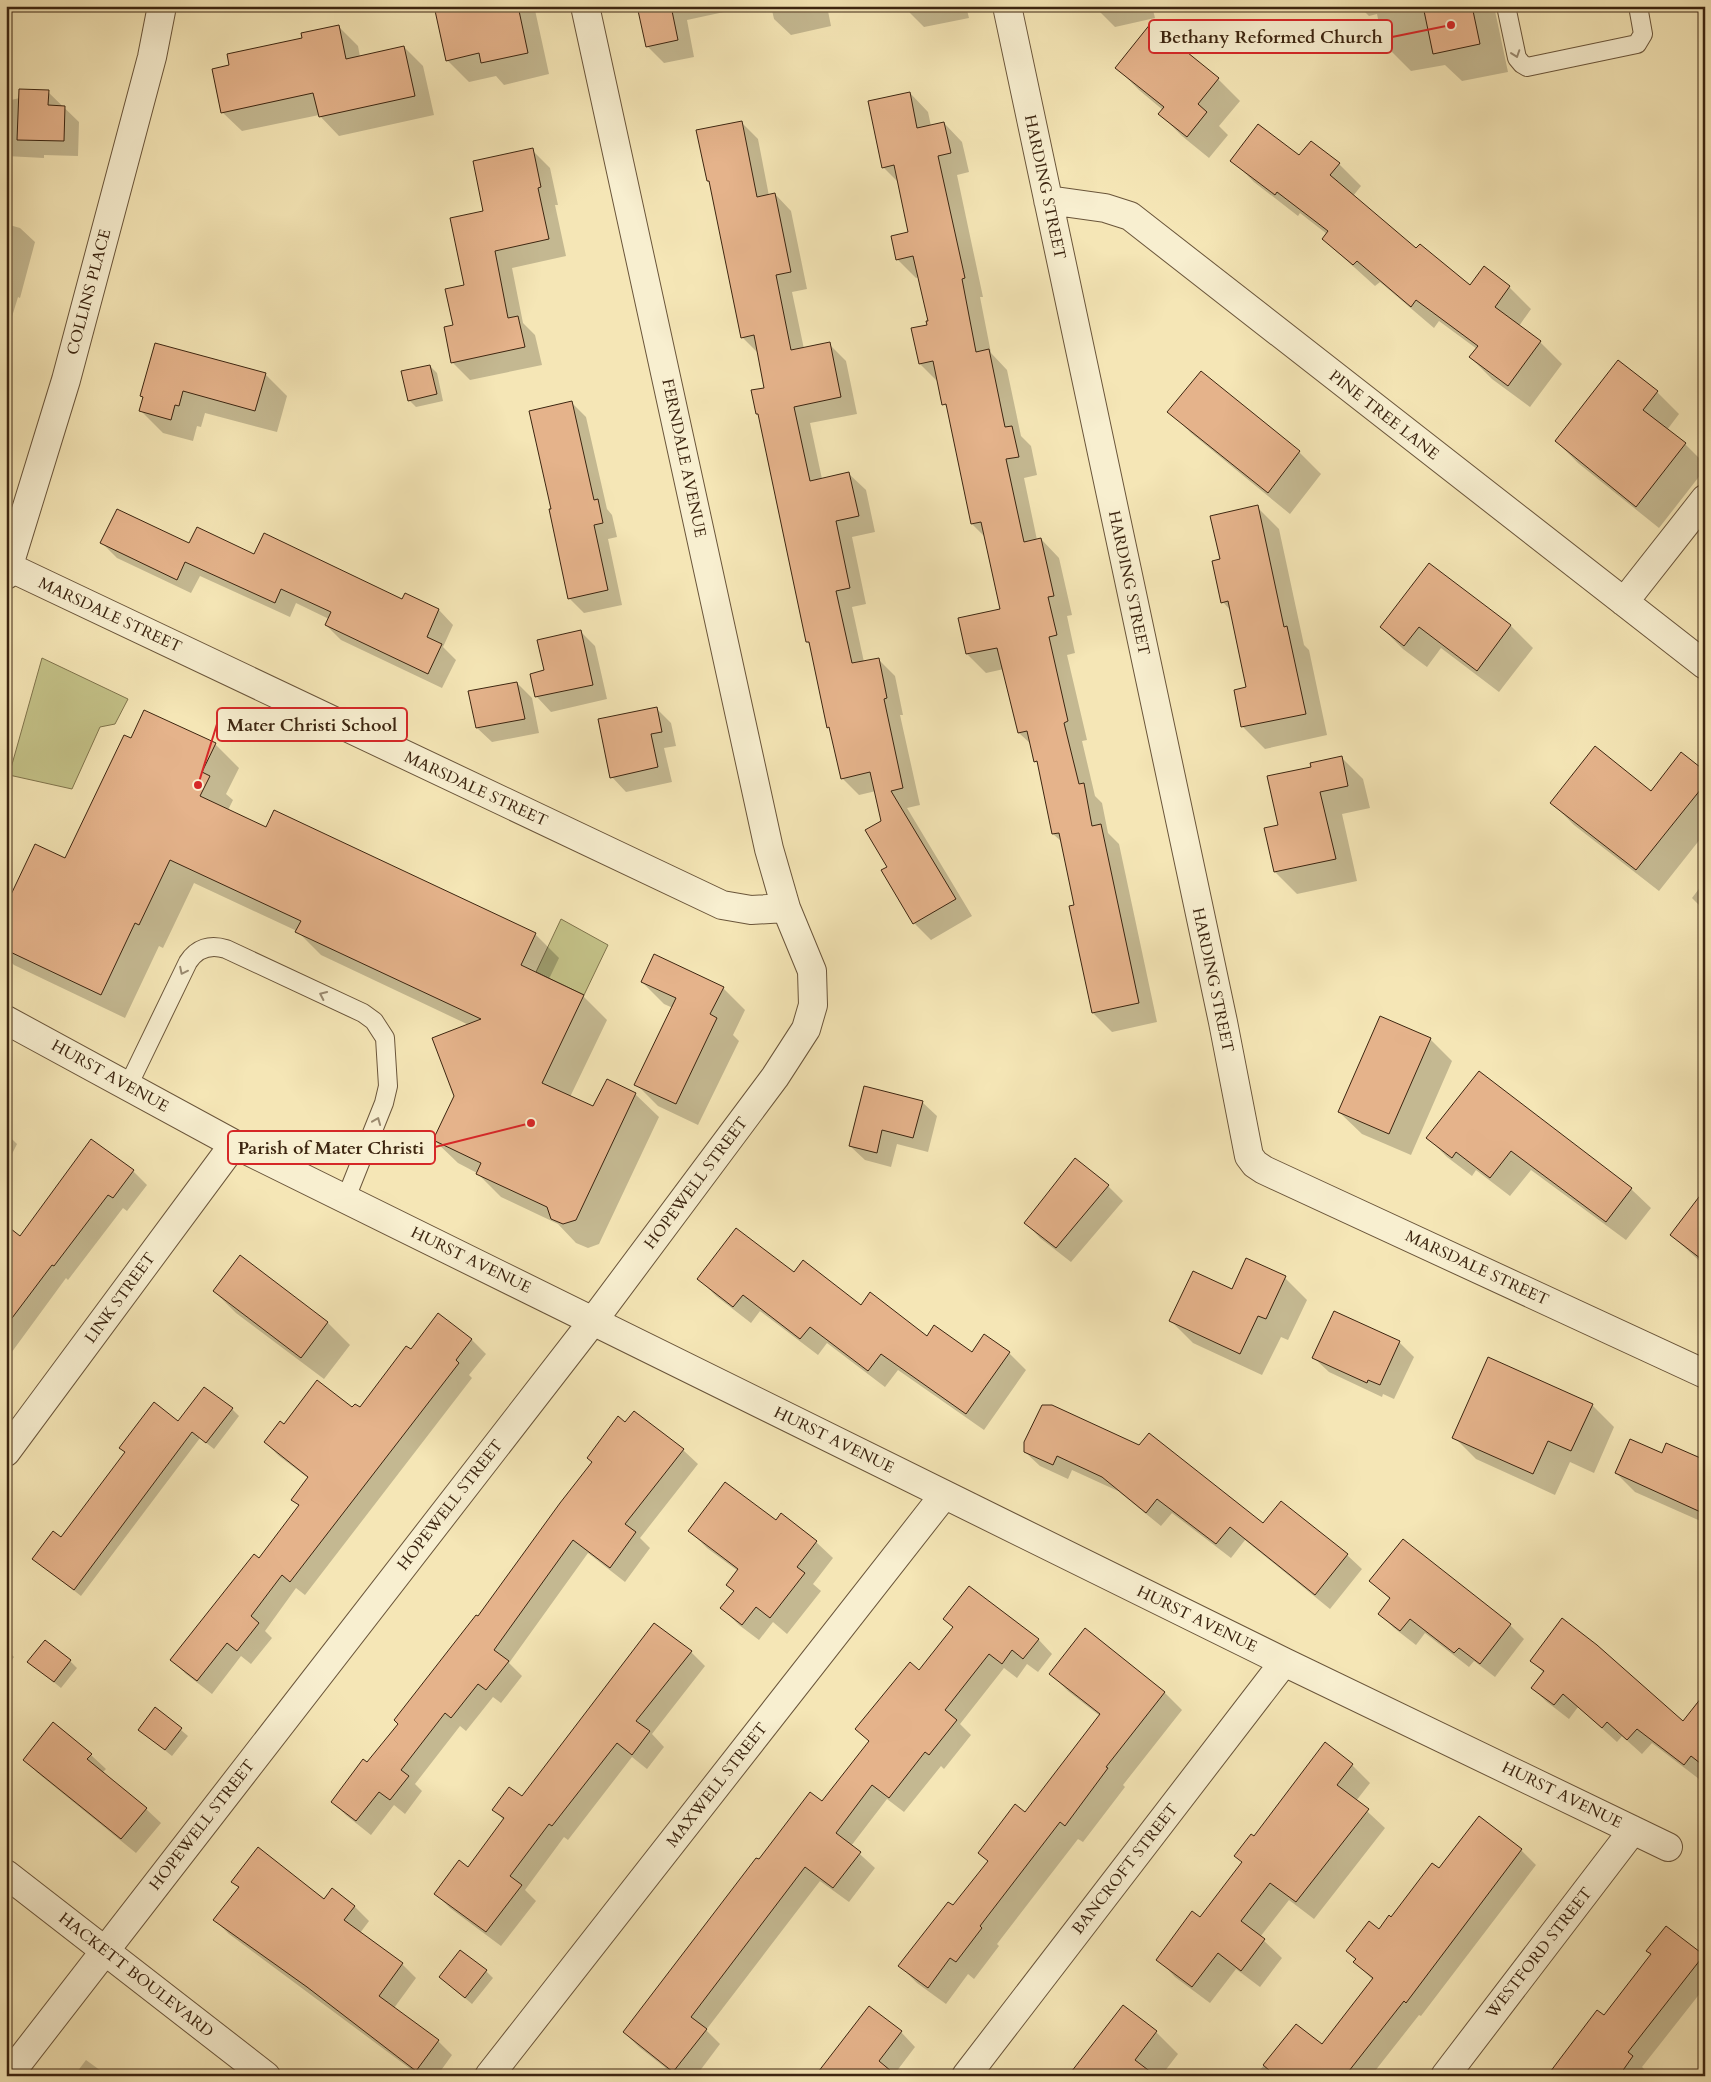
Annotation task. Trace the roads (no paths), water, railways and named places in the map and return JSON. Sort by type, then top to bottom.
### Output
[{"type":"street","name":"COLLINS PLACE","points":[[7,571],[14,522],[66,380],[152,58],[162,6]]},
{"type":"street","name":"FERNDALE AVENUE","points":[[585,6],[769,848],[786,908]]},
{"type":"street","name":"HARDING STREET","points":[[1007,6],[1221,1012],[1247,1149],[1252,1160]]},
{"type":"street","name":"PINE TREE LANE","points":[[1048,200],[1105,208],[1130,216],[1705,665]]},
{"type":"street","points":[[1624,602],[1705,499]]},
{"type":"street","name":"MARSDALE STREET","points":[[7,571],[722,905],[751,910],[786,908]]},
{"type":"street","name":"HOPEWELL STREET","points":[[8,2076],[593,1321],[775,1077],[806,1029],[813,1005],[812,971],[786,908]]},
{"type":"street","name":"HURST AVENUE","points":[[6,1020],[234,1144],[1284,1662],[1668,1847]]},
{"type":"street","name":"LINK STREET","points":[[6,1452],[234,1144]]},
{"type":"street","name":"MARSDALE STREET","points":[[1252,1160],[1264,1170],[1705,1374]]},
{"type":"street","name":"MAXWELL STREET","points":[[489,2076],[944,1495]]},
{"type":"street","name":"BANCROFT STREET","points":[[966,2076],[1284,1662]]},
{"type":"street","name":"WESTFORD STREET","points":[[1445,2076],[1634,1830]]},
{"type":"street","name":"HACKETT BOULEVARD","points":[[6,1874],[266,2076]]},
{"type":"lane","points":[[1506,6],[1516,58],[1527,66],[1637,44],[1643,34],[1638,6]]},
{"type":"lane","points":[[128,1086],[188,962],[194,954],[204,948],[215,946],[226,949],[362,1013],[374,1021],[385,1038],[388,1086],[384,1103],[346,1198]]},
{"type":"place","name":"Bethany Reformed Church","points":[[1451,25]]},
{"type":"place","name":"Mater Christi School","points":[[198,785]]},
{"type":"place","name":"Parish of Mater Christi","points":[[531,1123]]}]
